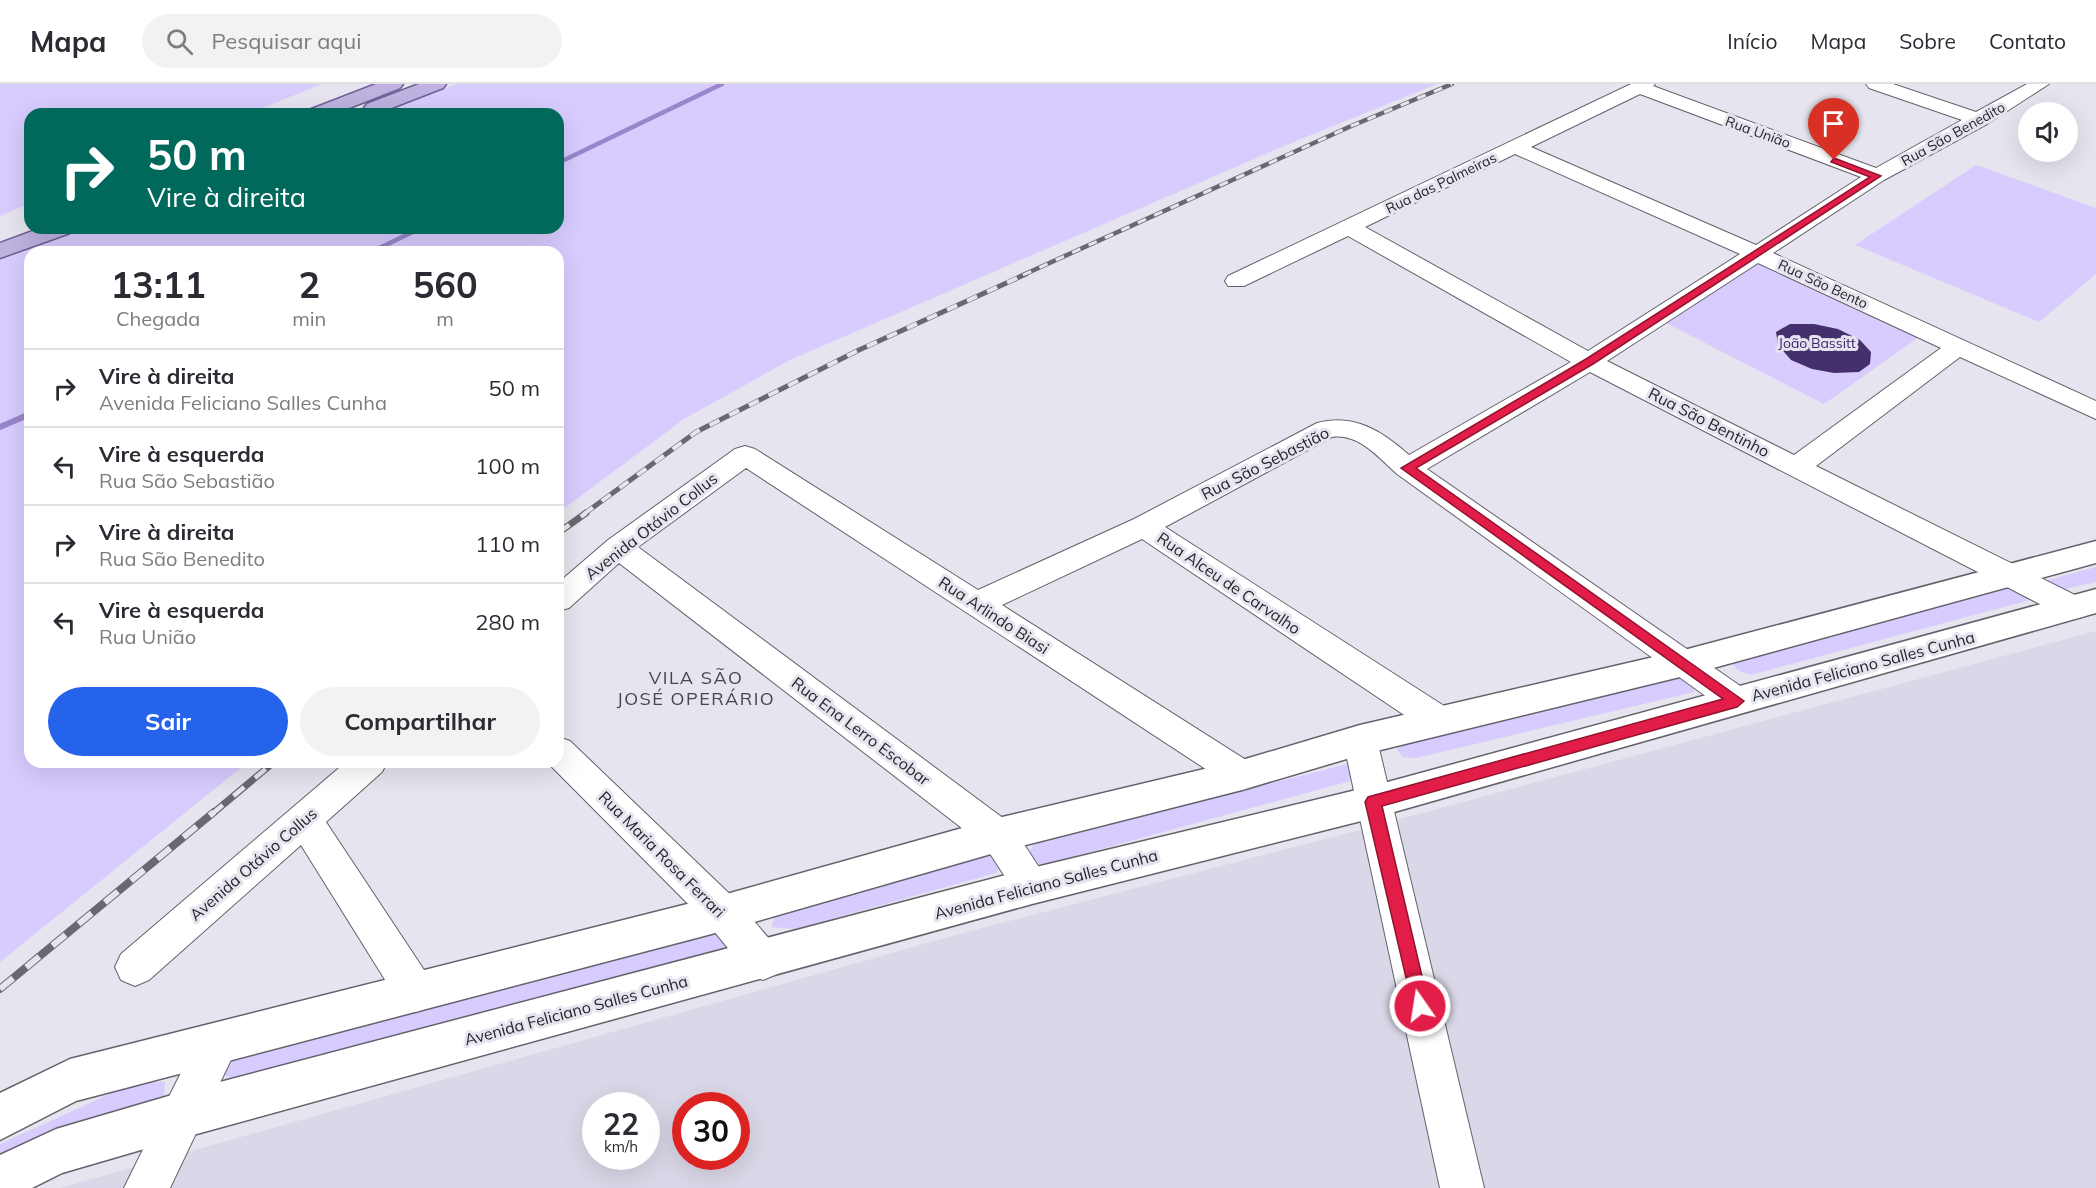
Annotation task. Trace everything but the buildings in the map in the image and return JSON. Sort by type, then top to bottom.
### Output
[{"type":"main road","points":[[331,108],[393,84]]},
{"type":"main road","points":[[374,108],[436,84]]},
{"type":"main road","points":[[0,235],[24,226]]},
{"type":"main road","points":[[0,251],[46,234]]},
{"type":"main road","points":[[0,1117],[70,1081],[723,913],[998,835],[1242,775],[1360,740],[1684,663],[2096,552]]},
{"type":"main road","name":"Avenida Feliciano Salles Cunha","points":[[0,1179],[56,1152],[182,1115],[763,961],[1032,886],[1373,802],[2085,605]]},
{"type":"street","points":[[1875,84],[1980,120]]},
{"type":"street","name":"Rua São Benedito","points":[[1407,468],[1589,362],[1877,176],[1980,120],[2040,84]]},
{"type":"street","name":"Rua das Palmeiras","points":[[1236,281],[1642,86]]},
{"type":"street","name":"Rua União","points":[[1642,86],[1877,176]]},
{"type":"street","name":"Rua São Bento","points":[[1515,147],[1756,253],[2096,411]]},
{"type":"street","name":"Rua São Bentinho","points":[[1348,227],[1589,362],[2012,575],[2085,605]]},
{"type":"street","points":[[1796,466],[1958,347]]},
{"type":"street","name":"Rua São Sebastião","points":[[1144,526],[1317,434],[1339,426],[1354,428],[1368,434],[1407,468],[1737,701]]},
{"type":"street","name":"Avenida Otávio Collus","points":[[564,595],[618,547],[745,454]]},
{"type":"street","name":"Rua Arlindo Biasi","points":[[745,454],[1242,775]]},
{"type":"street","name":"Rua Alceu de Carvalho","points":[[977,604],[1144,526],[1184,555],[1440,721]]},
{"type":"street","name":"Rua Ena Lerro Escobar","points":[[618,547],[998,835],[1032,886]]},
{"type":"street","points":[[1360,740],[1462,1188]]},
{"type":"street","name":"Rua Maria Rosa Ferrari","points":[[564,758],[723,913],[763,961]]},
{"type":"street","name":"Avenida Otávio Collus","points":[[135,968],[363,768]]},
{"type":"street","points":[[304,819],[416,993]]},
{"type":"street","points":[[146,1188],[217,1045]]},
{"type":"shaded area","points":[[2096,631],[2096,1188],[60,1188],[963,933],[1356,831]]},
{"type":"green space","points":[[0,84],[322,84],[263,108],[24,108],[24,206],[0,216]]},
{"type":"green space","points":[[456,84],[1437,84],[1291,143],[790,360],[684,419],[564,509],[564,246],[30,246],[63,234],[564,234],[564,108],[394,108]]},
{"type":"green space","points":[[1976,165],[2096,208],[2096,274],[2039,322],[1855,245]]},
{"type":"green space","points":[[24,248],[24,768],[241,768],[0,962],[0,257]]},
{"type":"green space","name":"João Bassitt","points":[[1760,259],[1922,335],[1824,404],[1666,323]]},
{"type":"green space","points":[[2096,567],[2096,582],[2060,590],[2046,584],[2048,580]]},
{"type":"green space","points":[[2007,582],[2026,592],[2030,600],[1750,675],[1738,670],[1731,663],[1731,658]]},
{"type":"green space","points":[[1682,672],[1695,679],[1694,692],[1416,758],[1403,757],[1397,750],[1399,743]]},
{"type":"green space","points":[[1351,763],[1361,778],[1043,865],[1032,863],[1027,855],[1034,844]]},
{"type":"green space","points":[[995,854],[1002,865],[996,873],[795,929],[772,927],[775,913],[937,867]]},
{"type":"green space","points":[[716,926],[724,938],[725,950],[243,1084],[224,1075],[232,1053]]},
{"type":"green space","points":[[165,1082],[164,1095],[0,1160],[0,1144],[134,1083]]},
{"type":"waterway","points":[[564,160],[722,84]]},
{"type":"waterway","points":[[384,246],[408,234]]},
{"type":"waterway","points":[[0,427],[24,417]]},
{"type":"railway","points":[[1023,275],[1349,127],[1452,84]]},
{"type":"railway","points":[[584,514],[696,432],[859,350],[1026,274]]},
{"type":"railway","points":[[564,529],[586,513]]},
{"type":"railway","points":[[212,814],[267,768]]},
{"type":"railway","points":[[0,989],[214,812]]},
{"type":"district","name":"VILA SÃO JOSÉ OPERÁRIO","points":[[696,688]]},
{"type":"route","points":[[1420,1006],[1373,802],[1737,701],[1407,468],[1589,362],[1877,176],[1834,160]]}]
